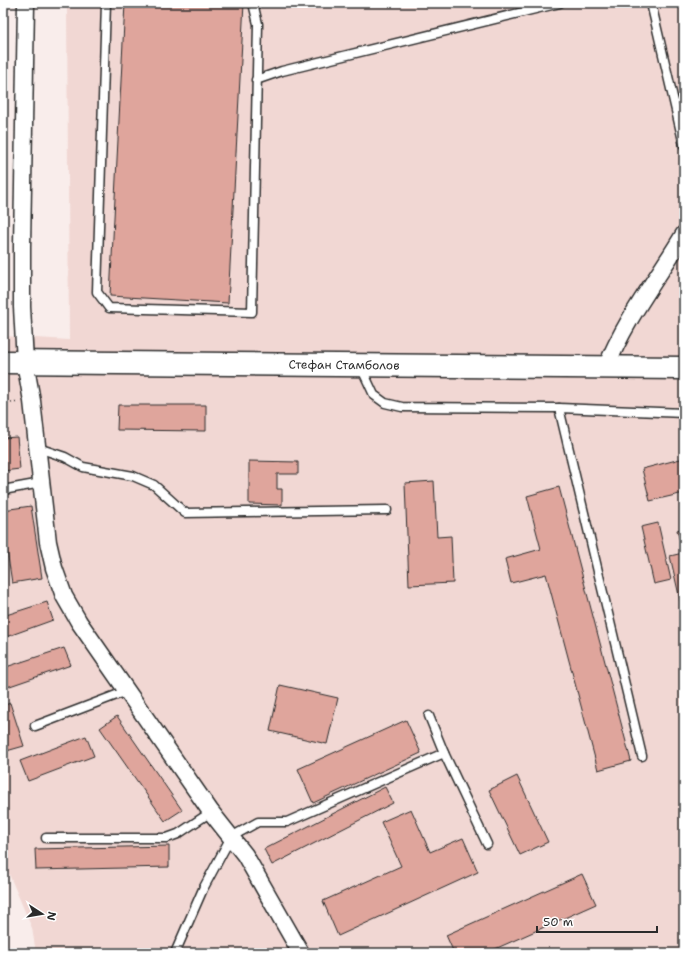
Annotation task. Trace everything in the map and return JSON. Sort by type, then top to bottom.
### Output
[{"type":"street","points":[[26,3],[22,307],[26,362],[38,448],[48,542],[54,568],[64,596],[78,622],[128,691],[211,812],[245,855],[301,953]]},
{"type":"street","points":[[606,368],[613,348],[624,329],[683,237]]},
{"type":"street","name":"Стефан Стамболов","points":[[3,362],[684,368]]},
{"type":"lane","points":[[106,3],[97,292],[109,308],[252,312],[258,24],[253,3]]},
{"type":"lane","points":[[256,80],[282,71],[560,3]]},
{"type":"lane","points":[[651,3],[684,145]]},
{"type":"lane","points":[[360,365],[374,395],[385,403],[402,407],[559,408],[684,413]]},
{"type":"lane","points":[[559,408],[642,756]]},
{"type":"lane","points":[[38,448],[65,458],[83,467],[133,476],[154,485],[185,513],[387,510]]},
{"type":"lane","points":[[3,490],[41,483]]},
{"type":"lane","points":[[35,726],[128,691]]},
{"type":"lane","points":[[429,716],[444,753],[487,844]]},
{"type":"lane","points":[[176,952],[203,889],[232,837],[258,822],[287,822],[444,753]]},
{"type":"lane","points":[[46,838],[167,838],[178,834],[211,812]]},
{"type":"shaded area","points":[[67,3],[684,3],[684,953],[36,953],[32,928],[3,860],[3,336],[69,340]]},
{"type":"building","points":[[125,3],[244,3],[228,303],[110,296]]},
{"type":"building","points":[[118,405],[206,405],[206,431],[117,430]]},
{"type":"building","points":[[17,437],[20,469],[3,471],[3,438]]},
{"type":"building","points":[[684,458],[684,493],[650,501],[642,469]]},
{"type":"building","points":[[249,461],[298,462],[298,474],[277,474],[277,489],[282,489],[282,505],[249,504]]},
{"type":"building","points":[[434,481],[437,537],[451,536],[453,583],[409,585],[405,483]]},
{"type":"building","points":[[559,487],[631,761],[598,770],[546,574],[511,583],[505,559],[541,549],[527,496]]},
{"type":"building","points":[[31,506],[42,578],[12,583],[3,524],[3,510]]},
{"type":"building","points":[[658,523],[671,580],[654,584],[641,527]]},
{"type":"building","points":[[684,528],[684,617],[670,556],[683,553],[677,530]]},
{"type":"building","points":[[47,602],[53,620],[3,638],[3,616]]},
{"type":"building","points":[[64,648],[71,665],[7,687],[3,677],[3,668]]},
{"type":"building","points":[[280,685],[338,698],[327,744],[270,731]]},
{"type":"building","points":[[10,703],[24,746],[3,752],[3,706]]},
{"type":"building","points":[[117,716],[182,810],[165,821],[100,728]]},
{"type":"building","points":[[406,720],[421,753],[313,803],[298,769]]},
{"type":"building","points":[[86,736],[94,756],[28,781],[20,761]]},
{"type":"building","points":[[517,776],[548,842],[520,855],[489,790]]},
{"type":"building","points":[[385,787],[393,803],[272,865],[264,849]]},
{"type":"building","points":[[411,809],[430,852],[463,838],[478,872],[338,936],[323,901],[401,866],[381,822]]},
{"type":"building","points":[[169,846],[169,867],[36,870],[35,849]]},
{"type":"building","points":[[582,874],[596,904],[486,953],[454,953],[446,935]]}]
